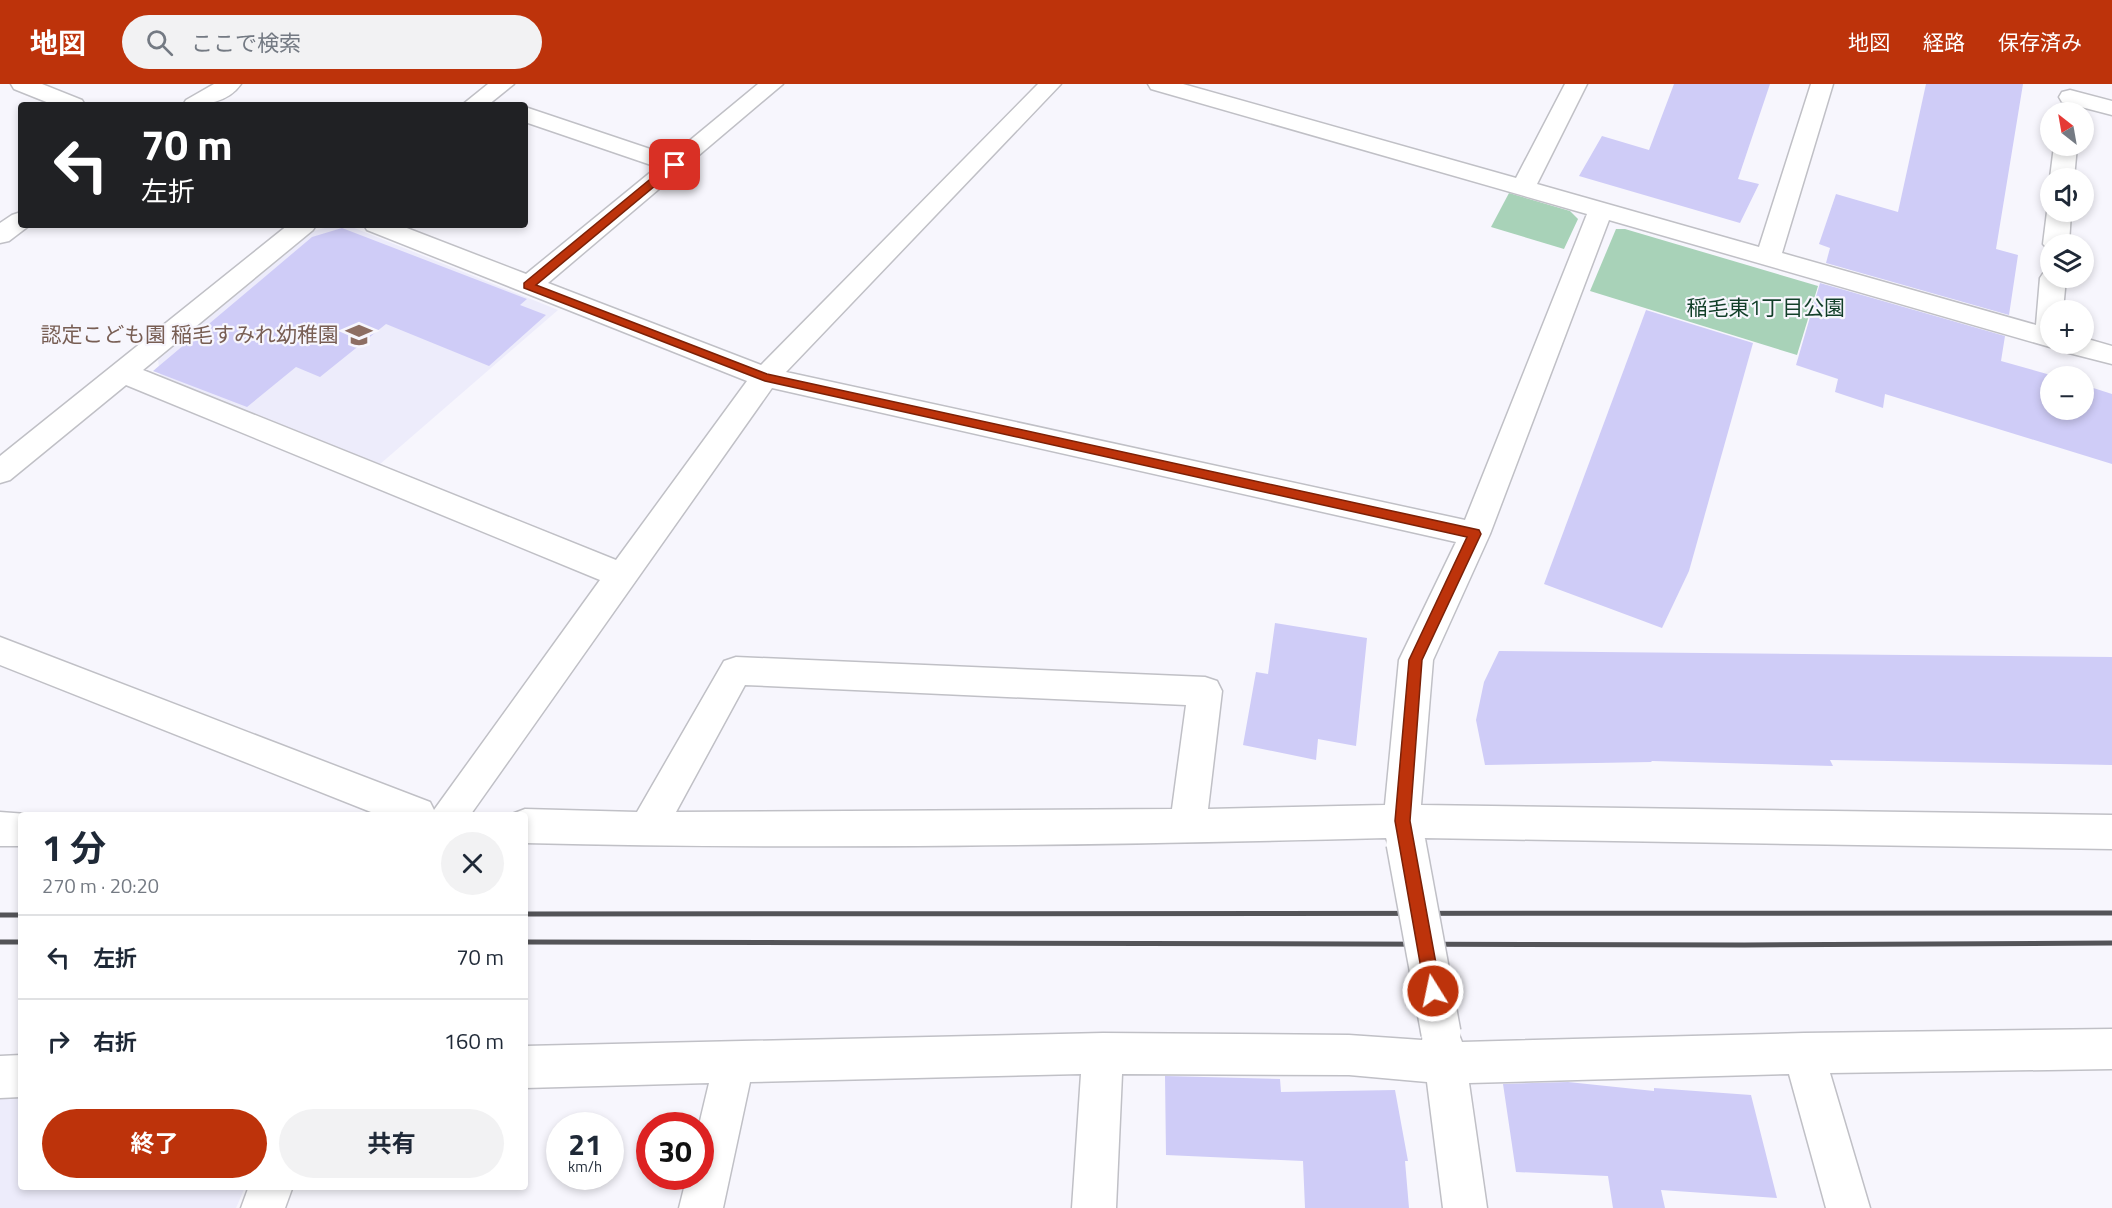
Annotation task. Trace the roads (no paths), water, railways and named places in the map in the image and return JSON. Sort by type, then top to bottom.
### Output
[{"type":"street","points":[[22,84],[67,102]]},
{"type":"street","points":[[200,102],[230,84]]},
{"type":"street","points":[[485,102],[503,84]]},
{"type":"street","points":[[528,286],[772,84]]},
{"type":"street","points":[[451,812],[620,575],[765,377],[1050,84]]},
{"type":"street","points":[[1159,84],[2040,334]]},
{"type":"street","points":[[1524,186],[1576,84]]},
{"type":"street","points":[[1768,257],[1822,84]]},
{"type":"street","points":[[2069,98],[2112,108]]},
{"type":"street","points":[[528,115],[675,165]]},
{"type":"street","points":[[1465,1208],[1443,1048],[1404,832],[1416,660],[1474,534],[1601,208]]},
{"type":"street","points":[[0,235],[18,222]]},
{"type":"street","points":[[0,472],[300,228]]},
{"type":"street","points":[[383,228],[765,377],[1474,534]]},
{"type":"street","points":[[2094,350],[2112,355]]},
{"type":"street","points":[[123,373],[620,575]]},
{"type":"street","points":[[0,651],[412,812]]},
{"type":"street","points":[[647,829],[736,671],[1205,691],[1188,826]]},
{"type":"street","points":[[528,826],[647,829],[1188,826],[1404,832],[2112,832]]},
{"type":"street","points":[[0,829],[18,829]]},
{"type":"street","points":[[528,1067],[1103,1053],[1349,1055],[1443,1048],[1804,1053],[2112,1049]]},
{"type":"street","points":[[1094,1208],[1103,1053]]},
{"type":"street","points":[[1804,1053],[1848,1208]]},
{"type":"street","points":[[701,1208],[734,1062]]},
{"type":"street","points":[[0,1077],[18,1076]]},
{"type":"street","points":[[263,1208],[270,1190]]},
{"type":"railway","points":[[528,914],[2112,913]]},
{"type":"railway","points":[[0,915],[18,915]]},
{"type":"railway","points":[[0,942],[18,942]]},
{"type":"railway","points":[[528,942],[1744,945],[2112,943]]},
{"type":"place","name":"認定こども園 稲毛すみれ幼稚園","points":[[359,335]]},
{"type":"park label","name":"稲毛東1丁目公園","points":[[1766,308]]}]
